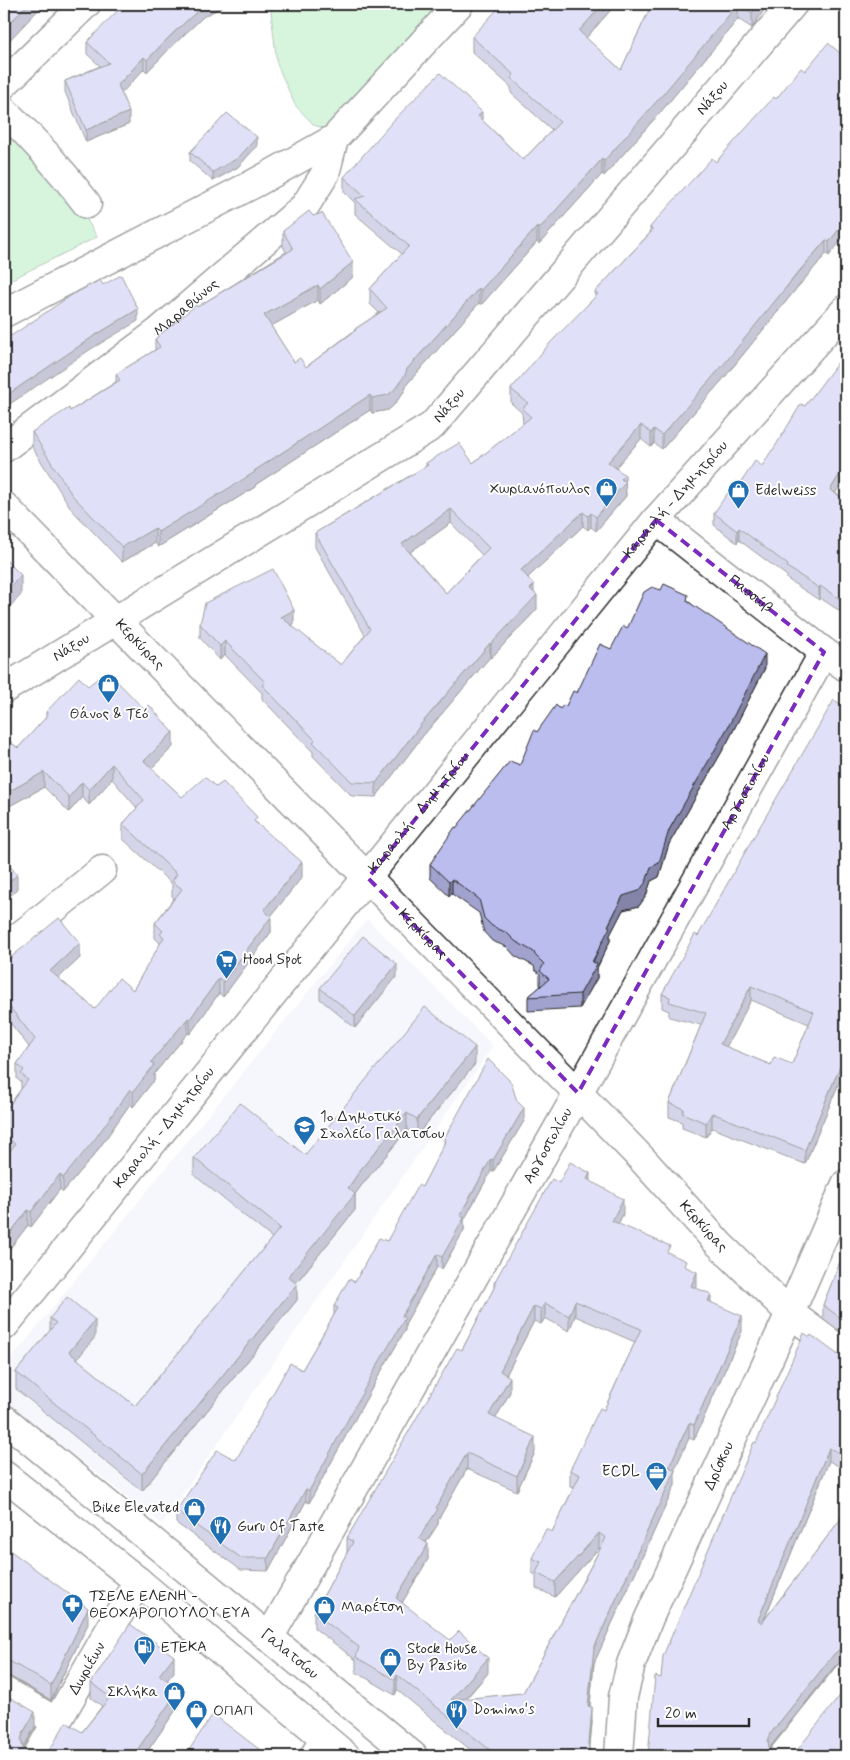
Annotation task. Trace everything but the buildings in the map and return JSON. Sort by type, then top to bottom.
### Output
[{"type":"street","points":[[4,84],[86,4]]},
{"type":"street","name":"Μαραθώνος","points":[[4,313],[257,182],[334,139],[459,4]]},
{"type":"street","name":"Νάξου","points":[[4,690],[432,426],[793,4]]},
{"type":"street","points":[[4,112],[26,132],[65,175],[87,204]]},
{"type":"street","name":"Μαραθώνος","points":[[4,448],[157,333],[305,206],[325,174],[334,139]]},
{"type":"street","name":"Καραολή - Δημητρίου","points":[[4,1326],[656,520],[846,309]]},
{"type":"street","name":"Κερκύρας","points":[[4,506],[114,621],[642,1159],[719,1244],[790,1313],[846,1355]]},
{"type":"street","name":"Πασσώβ","points":[[656,520],[824,652],[846,667]]},
{"type":"street","name":"Αργοστολίου","points":[[269,1638],[578,1093],[824,652]]},
{"type":"street","points":[[4,949],[102,870]]},
{"type":"street","name":"Δρίσκου","points":[[619,1756],[623,1696],[631,1664],[649,1618],[790,1313],[846,1184]]},
{"type":"street","name":"Γαλατσίου","points":[[4,1419],[413,1756]]},
{"type":"street","points":[[4,1475],[138,1582],[320,1747],[346,1756]]},
{"type":"street","name":"Δωριέων","points":[[37,1756],[138,1582]]},
{"type":"street","points":[[783,1756],[846,1677]]},
{"type":"street","points":[[4,1691],[57,1722]]},
{"type":"highlighted area","points":[[656,520],[824,652],[578,1093],[368,878]]},
{"type":"shaded area","name":"1ο Δημοτικό Σχολείο Γαλατσίου","points":[[367,919],[493,1046],[162,1524],[4,1401],[4,1368]]},
{"type":"green space","points":[[272,4],[447,4],[329,130],[314,125],[295,105],[277,64],[271,12]]},
{"type":"green space","points":[[4,121],[74,197],[97,237],[4,283]]},
{"type":"place","name":"Χωριανόπουλος","points":[[606,508]]},
{"type":"place","name":"Edelweiss","points":[[739,510]]},
{"type":"place","name":"Θάνος & Τεό","points":[[109,704]]},
{"type":"place","name":"Hood Spot","points":[[227,979]]},
{"type":"place","name":"1ο Δημοτικό Σχολείο Γαλατσίου","points":[[304,1145]]},
{"type":"place","name":"ECDL","points":[[656,1491]]},
{"type":"place","name":"Bike Elevated","points":[[195,1527]]},
{"type":"place","name":"Guru Of Taste","points":[[221,1546]]},
{"type":"place","name":"ΤΣΕΛΕ ΕΛΕΝΗ - ΘΕΟΧΑΡΟΠΟΥΛΟΥ ΕΥΑ","points":[[73,1624]]},
{"type":"place","name":"Μαρέτση","points":[[325,1626]]},
{"type":"place","name":"ΕΤΕΚΑ","points":[[145,1666]]},
{"type":"place","name":"Stock House By Pasito","points":[[391,1677]]},
{"type":"place","name":"Σκλήκα","points":[[174,1711]]},
{"type":"place","name":"Domino's","points":[[457,1729]]},
{"type":"place","name":"ΟΠΑΠ","points":[[197,1730]]}]
